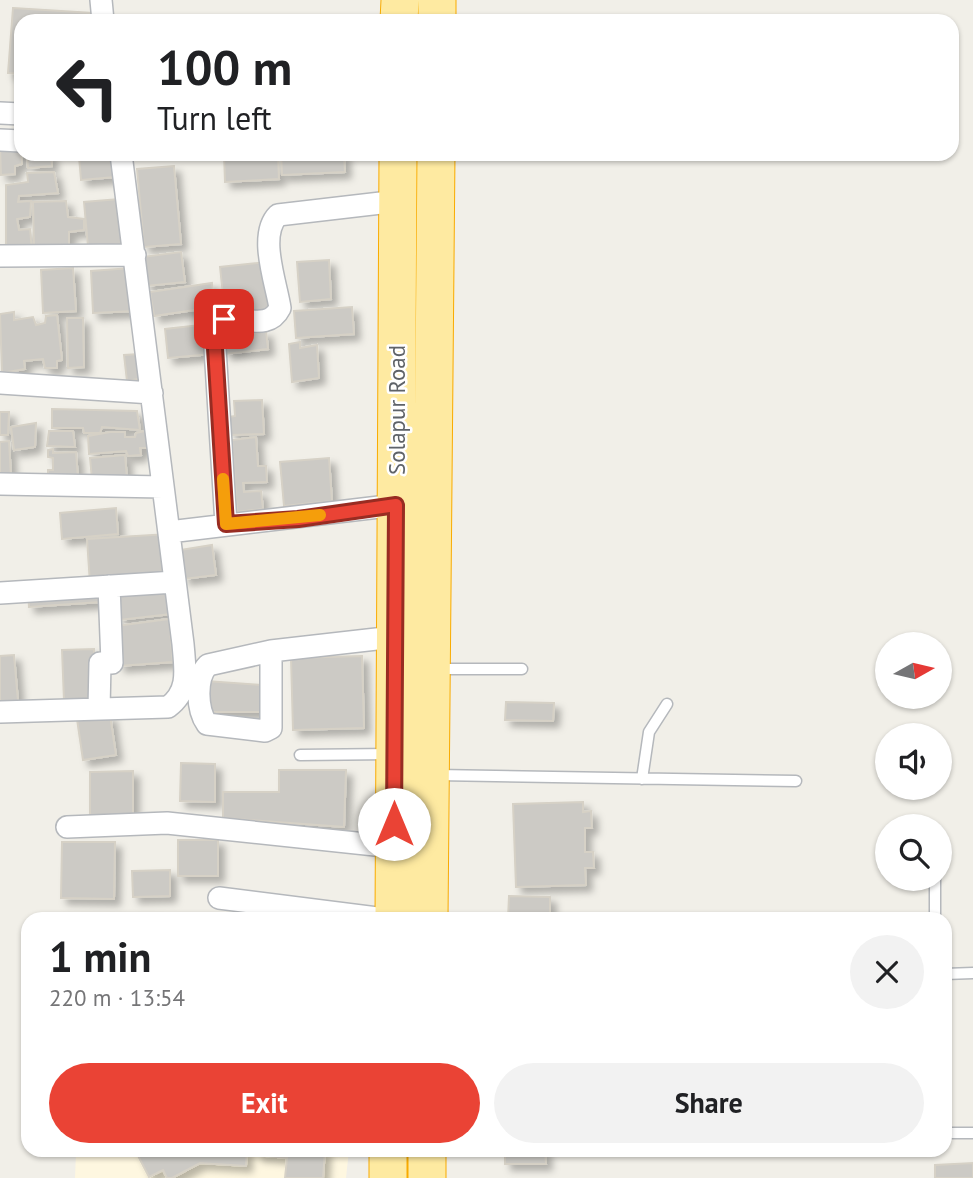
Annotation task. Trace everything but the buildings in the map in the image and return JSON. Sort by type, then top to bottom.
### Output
[{"type":"highway","name":"Solapur Road","points":[[394,912],[398,161]]},
{"type":"highway","name":"Solapur Road","points":[[429,912],[436,161]]},
{"type":"highway","points":[[388,1157],[388,1178]]},
{"type":"highway","points":[[427,1157],[427,1178]]},
{"type":"street","points":[[0,712],[168,707],[178,700],[184,688],[185,672],[176,582],[122,161]]},
{"type":"street","points":[[226,524],[214,332],[216,323],[224,319],[267,322],[275,318],[280,308],[268,236],[269,224],[278,215],[398,201]]},
{"type":"street","points":[[0,256],[135,254]]},
{"type":"street","points":[[0,383],[152,393]]},
{"type":"street","points":[[0,484],[163,486]]},
{"type":"street","points":[[169,532],[226,524],[298,519],[396,505]]},
{"type":"street","points":[[0,593],[176,582]]},
{"type":"street","points":[[99,709],[100,663],[112,663],[109,586]]},
{"type":"street","points":[[271,652],[271,729],[252,730],[207,724],[203,716],[200,691],[204,669],[215,662],[271,652],[394,636]]},
{"type":"street","points":[[67,827],[167,823],[394,847]]},
{"type":"street","points":[[219,898],[330,912]]},
{"type":"lane","points":[[432,669],[522,669]]},
{"type":"lane","points":[[642,779],[649,732],[667,704]]},
{"type":"lane","points":[[300,755],[394,754]]},
{"type":"lane","points":[[431,775],[796,781]]},
{"type":"lane","points":[[935,891],[935,912]]},
{"type":"lane","points":[[952,974],[973,973]]},
{"type":"lane","points":[[952,1133],[973,1133]]},
{"type":"shaded area","points":[[76,1157],[348,1157],[346,1178],[75,1178]]},
{"type":"slow traffic","points":[[223,479],[226,524],[320,515]]},
{"type":"route","points":[[224,319],[216,323],[214,332],[226,524],[298,519],[396,505],[394,824]]}]
